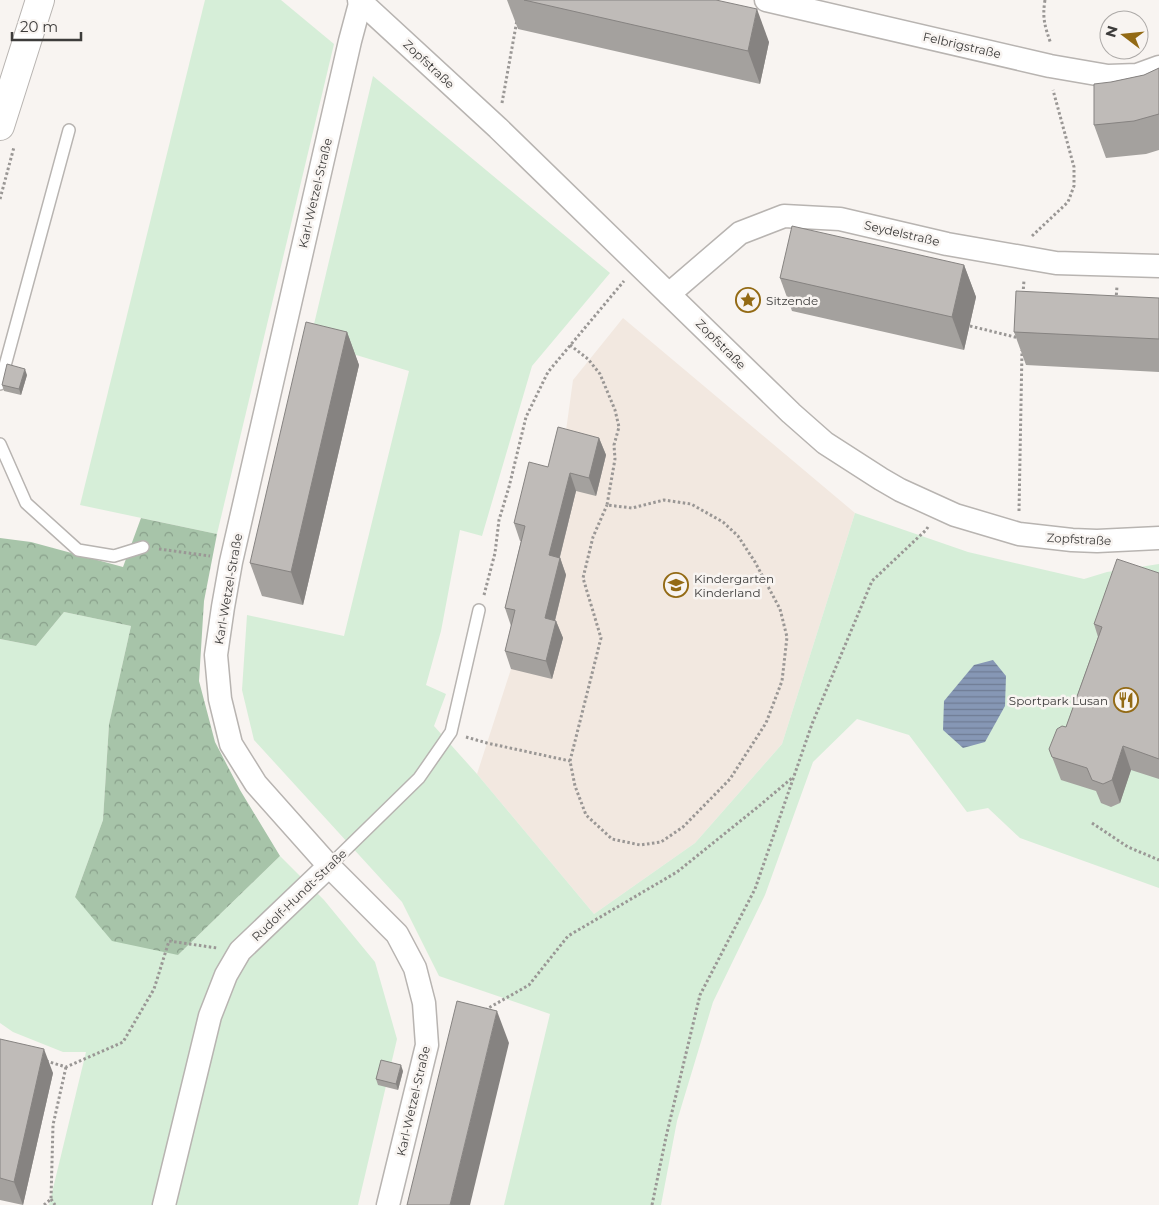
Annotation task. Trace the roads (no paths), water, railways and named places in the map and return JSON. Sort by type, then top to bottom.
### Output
[{"type":"street","points":[[0,126],[40,0]]},
{"type":"street","name":"Felbrigstraße","points":[[766,0],[1050,66],[1108,76],[1137,75],[1159,67]]},
{"type":"street","name":"Zopfstraße","points":[[360,1],[498,128],[791,413],[825,443],[900,490],[938,508],[1019,534],[1088,541],[1159,538]]},
{"type":"street","name":"Karl-Wetzel-Straße","points":[[360,1],[231,562],[216,654],[220,699],[231,744],[256,784],[330,866],[397,934],[416,968],[424,1003],[427,1044],[388,1205]]},
{"type":"street","name":"Seydelstraße","points":[[669,294],[740,232],[784,216],[840,219],[947,244],[1056,263],[1159,266]]},
{"type":"street","name":"Rudolf-Hundt-Straße","points":[[164,1205],[210,1016],[226,975],[240,951],[330,866]]},
{"type":"lane","points":[[0,384],[69,130]]},
{"type":"lane","points":[[0,444],[26,503],[78,550],[114,556],[143,547]]},
{"type":"lane","name":"Rudolf-Hundt-Straße","points":[[330,866],[419,778],[451,732],[480,610]]},
{"type":"water","points":[[993,660],[1006,676],[1005,706],[985,742],[963,748],[943,730],[944,701],[974,665]]},
{"type":"place","name":"Sitzende","points":[[748,300]]},
{"type":"place","name":"Kindergarten Kinderland","points":[[676,585]]},
{"type":"place","name":"Sportpark Lusan","points":[[1126,700]]}]
